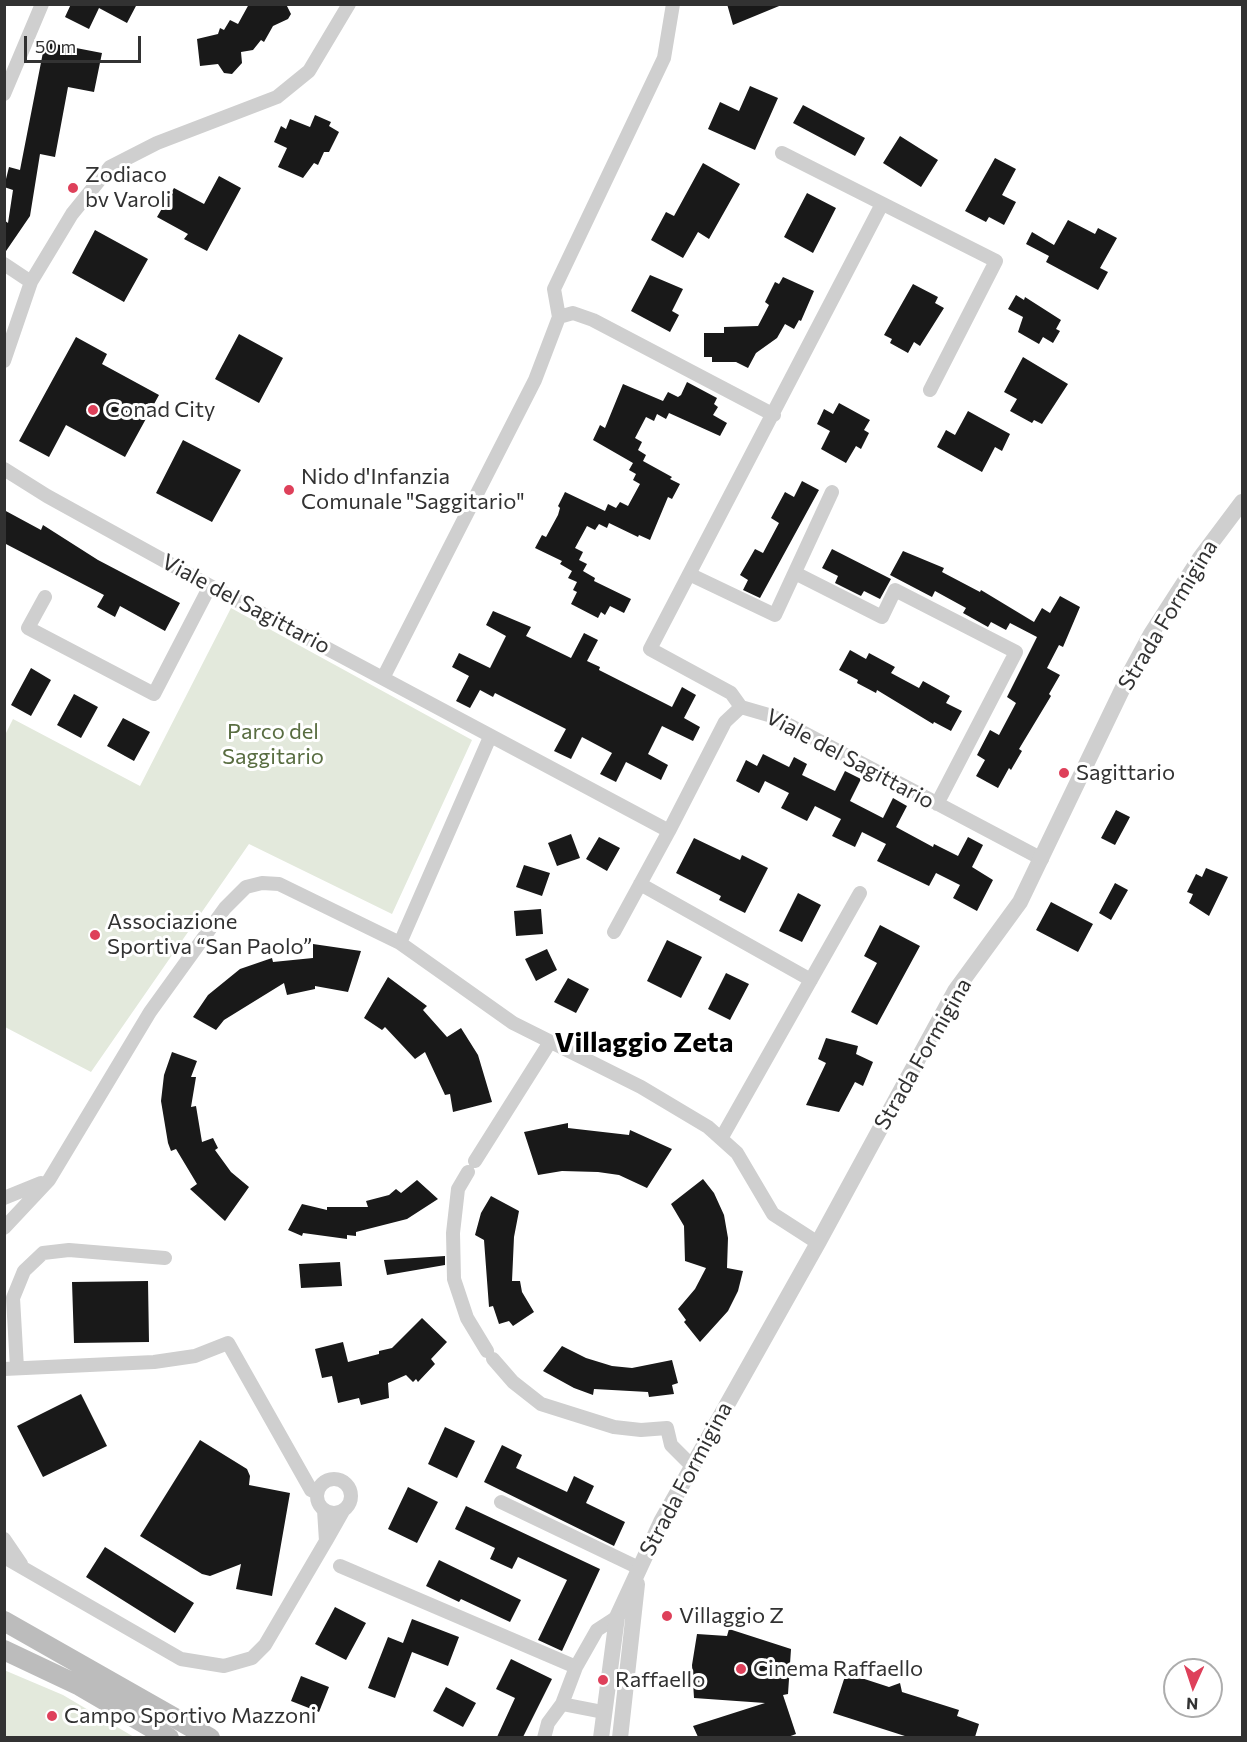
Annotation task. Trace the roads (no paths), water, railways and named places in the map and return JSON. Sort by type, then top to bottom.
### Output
[{"type":"main road","points":[[4,1621],[210,1737]]},
{"type":"main road","points":[[4,1650],[80,1686],[168,1737]]},
{"type":"street","points":[[4,94],[42,4]]},
{"type":"street","points":[[4,361],[31,282],[72,214],[110,167],[157,143],[277,97],[309,71],[349,4]]},
{"type":"street","points":[[383,678],[535,380],[560,317],[554,289],[664,58],[674,4]]},
{"type":"street","points":[[782,153],[996,261],[930,390]]},
{"type":"street","points":[[741,707],[731,693],[650,649],[882,204]]},
{"type":"street","points":[[4,264],[31,282]]},
{"type":"street","points":[[560,317],[573,313],[584,315],[774,415]]},
{"type":"street","name":"Viale del Sagittario","points":[[4,469],[47,496],[210,586],[669,831],[725,722],[741,707],[772,716],[1042,859]]},
{"type":"street","points":[[689,574],[775,615],[832,492]]},
{"type":"street","name":"Strada Formigina","points":[[600,1737],[603,1712],[639,1568],[691,1465],[818,1243],[955,991],[1020,902],[1151,634],[1200,558],[1242,502]]},
{"type":"street","points":[[795,573],[882,617],[895,590],[1016,652],[937,804]]},
{"type":"street","points":[[45,597],[28,628],[154,694],[210,586]]},
{"type":"street","points":[[400,943],[490,737]]},
{"type":"street","points":[[614,932],[669,831]]},
{"type":"street","points":[[4,1228],[49,1180],[150,1012],[225,908],[246,887],[262,883],[279,884],[400,943],[513,1023],[641,1087],[722,1137],[745,1165],[773,1214],[818,1243]]},
{"type":"street","points":[[640,884],[811,980]]},
{"type":"street","points":[[722,1137],[860,893]]},
{"type":"street","points":[[550,1042],[458,1189],[453,1233],[454,1278],[467,1318],[490,1355],[513,1382],[541,1404],[614,1427],[641,1430],[666,1428],[671,1445],[691,1465]]},
{"type":"street","points":[[4,1198],[49,1180]]},
{"type":"street","points":[[165,1258],[69,1250],[43,1252],[24,1271],[13,1298],[11,1369],[154,1362],[195,1356],[228,1343],[311,1490],[317,1493]]},
{"type":"street","points":[[4,1557],[181,1659],[208,1665],[235,1665],[252,1658],[265,1645],[348,1506],[351,1493],[344,1482],[330,1479],[320,1487],[317,1493],[318,1503],[324,1510],[333,1513],[343,1511]]},
{"type":"street","points":[[501,1502],[639,1568]]},
{"type":"street","points":[[324,1510],[326,1541]]},
{"type":"street","points":[[4,1539],[22,1566]]},
{"type":"street","points":[[340,1566],[576,1667]]},
{"type":"street","name":"Strada Formigina","points":[[544,1737],[548,1723],[562,1704],[576,1667],[597,1630],[625,1617]]},
{"type":"street","name":"Strada Formigina","points":[[620,1737],[625,1617]]},
{"type":"street","points":[[562,1704],[603,1712]]},
{"type":"place","name":"Zodiaco bv Varoli","points":[[73,188]]},
{"type":"place","name":"Conad City","points":[[93,410]]},
{"type":"place","name":"Nido d'Infanzia Comunale \"Saggitario\"","points":[[289,490]]},
{"type":"place","name":"Sagittario","points":[[1064,773]]},
{"type":"place","name":"Associazione Sportiva “San Paolo”","points":[[95,935]]},
{"type":"place","name":"Villaggio Z","points":[[667,1616]]},
{"type":"place","name":"Cinema Raffaello","points":[[741,1669]]},
{"type":"place","name":"Raffaello","points":[[603,1680]]},
{"type":"place","name":"Campo Sportivo Mazzoni","points":[[52,1716]]},
{"type":"district","name":"Villaggio Zeta","points":[[644,1043]]},
{"type":"park label","name":"Parco del Saggitario","points":[[273,744]]}]
